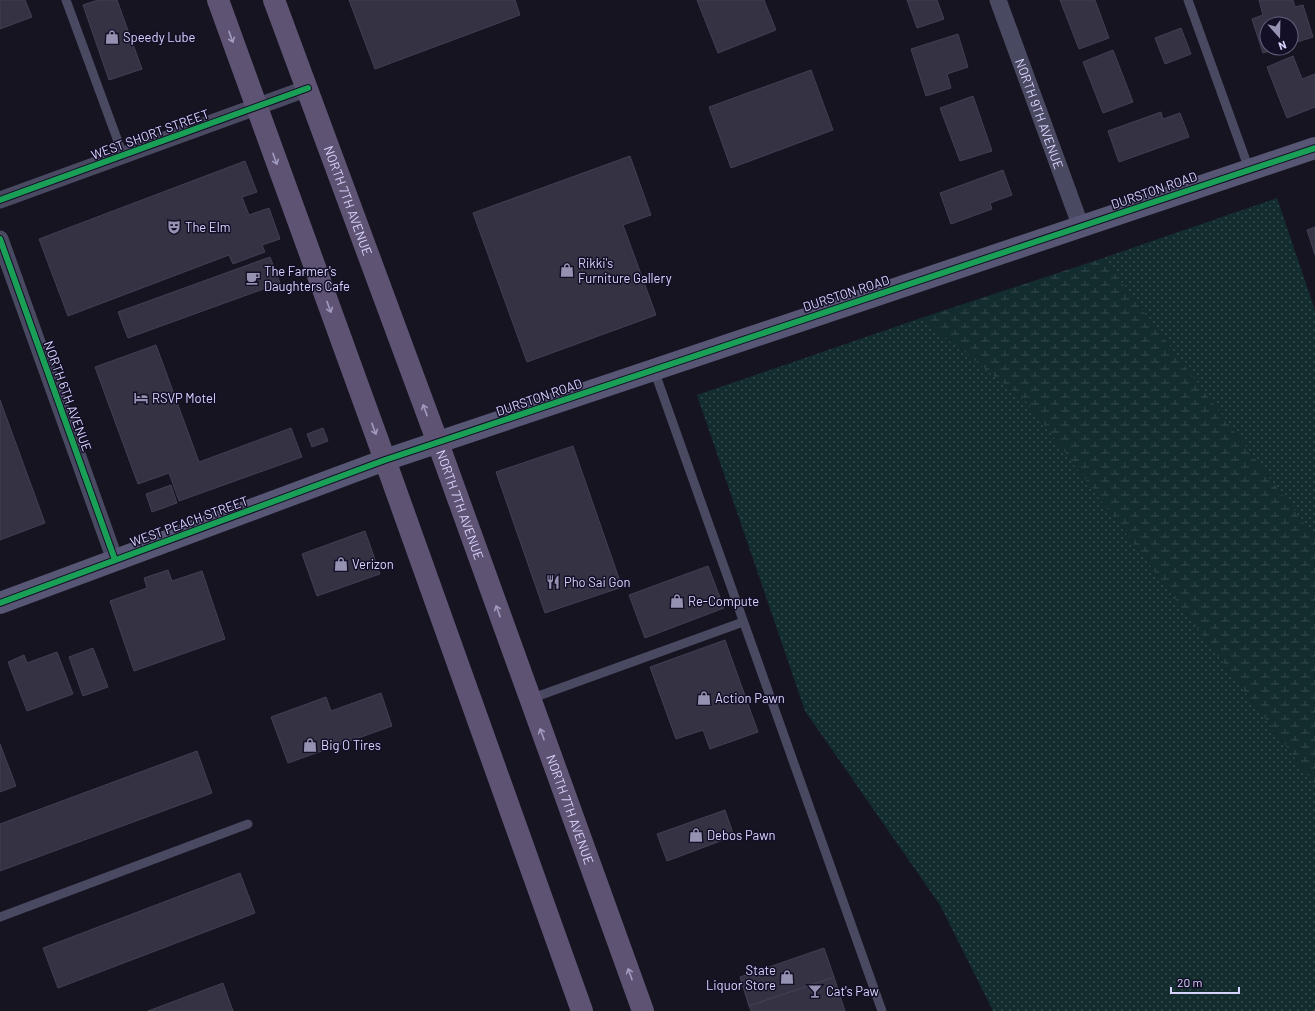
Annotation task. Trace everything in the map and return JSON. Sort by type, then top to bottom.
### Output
[{"type":"main road","points":[[218,0],[385,460],[582,1011]]},
{"type":"main road","name":"NORTH 7TH AVENUE","points":[[274,0],[308,88],[438,443],[643,1011]]},
{"type":"main road","name":"DURSTON ROAD","points":[[385,460],[1315,148]]},
{"type":"main road","name":"WEST PEACH STREET","points":[[0,603],[385,460]]},
{"type":"street","name":"NORTH 9TH AVENUE","points":[[998,0],[1081,227]]},
{"type":"street","name":"WEST SHORT STREET","points":[[0,200],[308,88]]},
{"type":"street","name":"NORTH 6TH AVENUE","points":[[0,239],[116,560]]},
{"type":"lane","points":[[66,0],[123,155]]},
{"type":"lane","points":[[1188,0],[1249,169]]},
{"type":"lane","points":[[654,370],[882,1011]]},
{"type":"lane","points":[[530,699],[743,622]]},
{"type":"lane","points":[[0,917],[248,824]]},
{"type":"green space","points":[[1277,198],[1315,310],[1315,538],[1103,258]]},
{"type":"green space","points":[[1103,258],[1315,538],[1315,785],[1028,403],[921,318]]},
{"type":"green space","points":[[921,318],[1028,403],[1315,785],[1315,1011],[993,1011],[940,905],[805,711],[697,395]]},
{"type":"building","points":[[0,0],[25,0],[32,17],[0,29]]},
{"type":"building","name":"Speedy Lube","points":[[98,0],[117,0],[142,69],[109,80],[83,5]]},
{"type":"building","points":[[349,0],[515,0],[520,15],[375,69]]},
{"type":"building","points":[[697,0],[764,0],[776,30],[718,53]]},
{"type":"building","points":[[907,0],[937,0],[944,19],[917,28]]},
{"type":"building","points":[[1060,0],[1095,0],[1109,38],[1079,49]]},
{"type":"building","points":[[1259,0],[1293,0],[1295,7],[1303,5],[1313,37],[1299,41],[1299,16],[1260,16],[1263,15]]},
{"type":"building","points":[[1259,16],[1259,41],[1252,19]]},
{"type":"building","points":[[1181,28],[1191,54],[1165,64],[1155,38]]},
{"type":"building","points":[[958,34],[968,67],[947,74],[951,88],[926,96],[911,49]]},
{"type":"building","points":[[1113,50],[1133,102],[1103,113],[1083,62]]},
{"type":"building","points":[[1293,56],[1302,79],[1315,74],[1315,107],[1287,118],[1267,67]]},
{"type":"building","points":[[811,70],[833,130],[731,168],[709,107]]},
{"type":"building","points":[[973,96],[992,151],[960,161],[940,108]]},
{"type":"building","points":[[1161,112],[1163,119],[1180,113],[1189,137],[1119,162],[1108,131]]},
{"type":"building","name":"Rikki's Furniture Gallery","points":[[630,156],[651,215],[623,225],[656,315],[527,362],[473,213]]},
{"type":"building","name":"The Elm","points":[[245,161],[257,192],[242,197],[249,215],[269,208],[280,239],[262,245],[265,252],[233,264],[229,255],[68,316],[39,239]]},
{"type":"building","points":[[1003,170],[1012,195],[990,203],[992,209],[951,224],[940,193]]},
{"type":"building","points":[[1315,227],[1315,255],[1307,230]]},
{"type":"building","points":[[270,257],[280,283],[128,338],[118,312]]},
{"type":"building","name":"RSVP Motel","points":[[156,345],[199,462],[291,428],[302,457],[179,501],[169,473],[138,484],[95,367]]},
{"type":"building","points":[[0,400],[45,523],[0,540]]},
{"type":"building","points":[[323,428],[328,441],[312,447],[307,434]]},
{"type":"building","points":[[573,446],[622,587],[545,613],[496,472]]},
{"type":"building","points":[[171,485],[177,503],[152,512],[146,494]]},
{"type":"building","name":"Verizon","points":[[365,531],[380,574],[317,596],[302,554]]},
{"type":"building","name":"Re-Compute","points":[[708,566],[724,608],[645,638],[629,595]]},
{"type":"building","points":[[168,570],[172,581],[202,571],[225,639],[134,671],[110,601],[147,588],[144,578]]},
{"type":"building","name":"Action Pawn","points":[[725,640],[758,732],[710,749],[703,730],[676,739],[650,667]]},
{"type":"building","points":[[93,648],[108,687],[83,696],[69,657]]},
{"type":"building","points":[[57,652],[73,694],[27,711],[8,662],[24,655],[27,663]]},
{"type":"building","name":"Big O Tires","points":[[381,693],[392,726],[288,763],[271,717],[326,697],[331,711]]},
{"type":"building","points":[[0,744],[16,786],[0,792]]},
{"type":"building","points":[[197,751],[212,793],[0,871],[0,824]]},
{"type":"building","name":"Debos Pawn","points":[[725,810],[734,836],[667,861],[657,834]]},
{"type":"building","points":[[240,873],[255,913],[58,988],[43,948]]},
{"type":"building","name":"State Liquor Store","points":[[824,948],[834,977],[749,1006],[740,977]]},
{"type":"building","name":"Cat's Paw","points":[[834,977],[845,1011],[751,1011],[749,1006]]},
{"type":"building","points":[[223,983],[233,1011],[148,1011]]},
{"type":"cycle path","points":[[0,200],[308,88]]},
{"type":"cycle path","points":[[0,603],[385,460],[1315,148]]},
{"type":"cycle path","points":[[0,239],[115,560]]},
{"type":"place","name":"Speedy Lube","points":[[112,37]]},
{"type":"place","name":"The Elm","points":[[174,227]]},
{"type":"place","name":"Rikki's Furniture Gallery","points":[[567,270]]},
{"type":"place","name":"The Farmer's Daughters Cafe","points":[[253,278]]},
{"type":"place","name":"RSVP Motel","points":[[141,398]]},
{"type":"place","name":"Verizon","points":[[341,564]]},
{"type":"place","name":"Pho Sai Gon","points":[[553,582]]},
{"type":"place","name":"Re-Compute","points":[[677,601]]},
{"type":"place","name":"Action Pawn","points":[[704,698]]},
{"type":"place","name":"Big O Tires","points":[[310,745]]},
{"type":"place","name":"Debos Pawn","points":[[696,835]]},
{"type":"place","name":"State Liquor Store","points":[[787,977]]},
{"type":"place","name":"Cat's Paw","points":[[815,991]]}]
